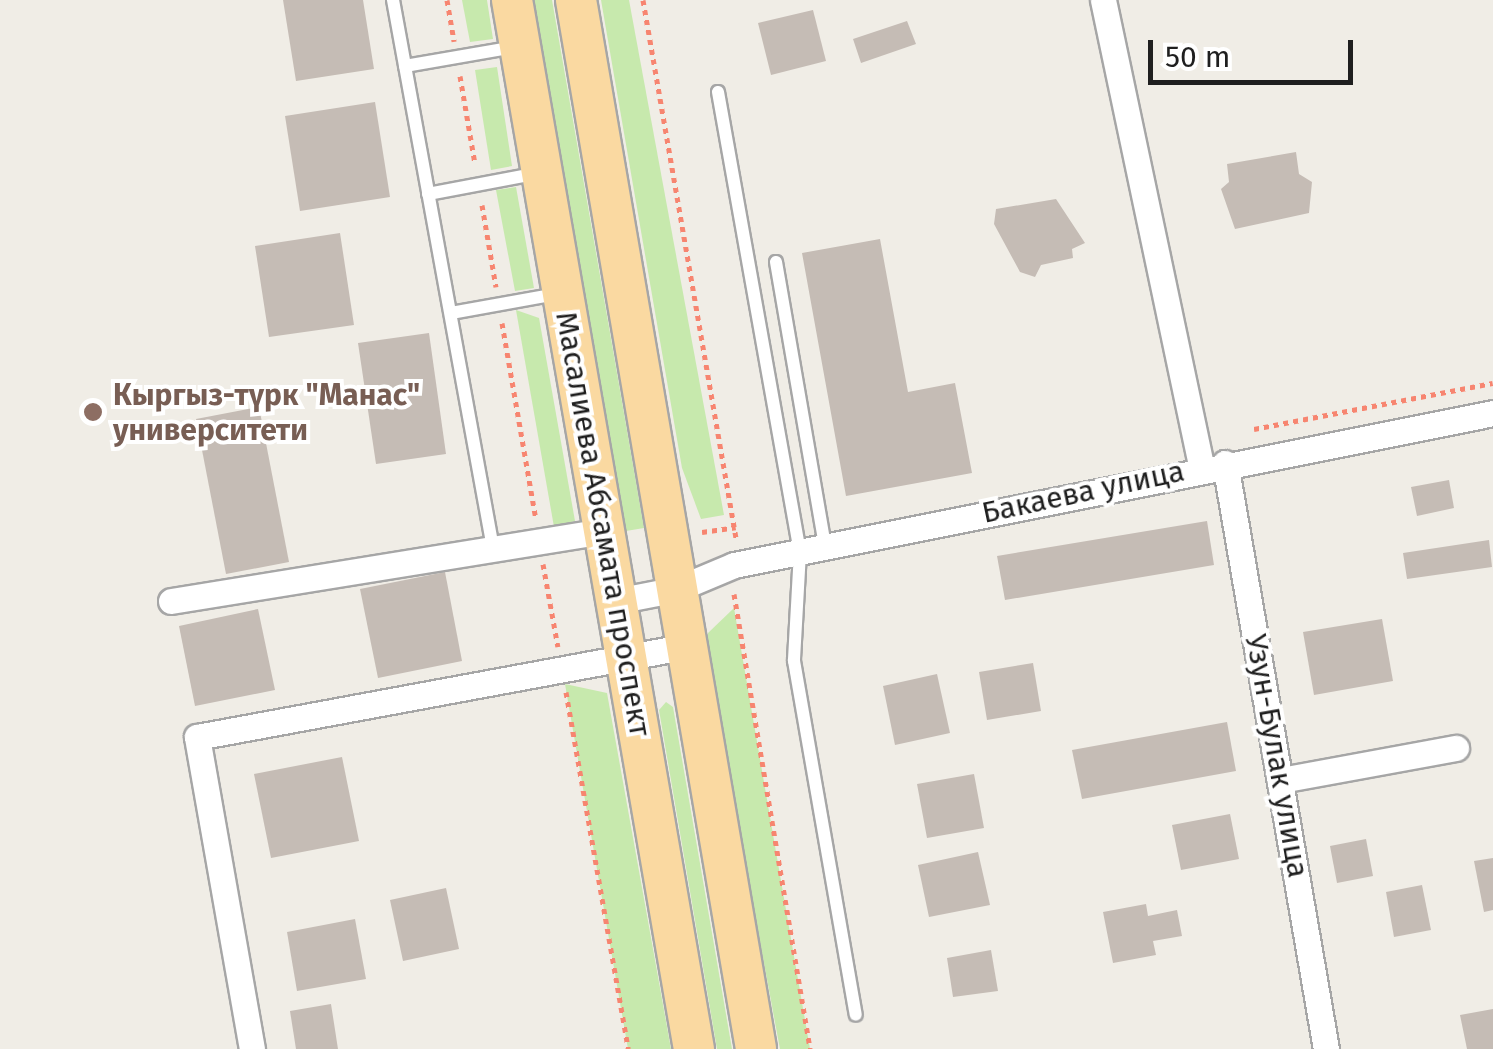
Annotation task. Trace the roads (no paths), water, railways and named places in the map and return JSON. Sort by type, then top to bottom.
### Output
[{"type":"main road","name":"Масалиева Абсамата проспект","points":[[512,0],[694,1049]]},
{"type":"main road","name":"Масалиева Абсамата проспект","points":[[576,0],[756,1049]]},
{"type":"street","name":"Узун-Булак улица","points":[[1103,0],[1213,465],[1281,780],[1326,1049]]},
{"type":"street","name":"Бакаева улица","points":[[616,601],[676,589],[734,564],[1213,465],[1493,412]]},
{"type":"street","points":[[171,601],[604,531]]},
{"type":"street","points":[[252,1049],[197,738],[687,646]]},
{"type":"street","points":[[1281,780],[1456,748]]},
{"type":"lane","points":[[392,0],[493,548]]},
{"type":"lane","points":[[404,66],[520,46]]},
{"type":"lane","points":[[718,92],[812,550]]},
{"type":"lane","points":[[428,194],[542,172]]},
{"type":"lane","points":[[776,262],[812,550],[794,660],[856,1014]]},
{"type":"lane","points":[[451,313],[563,293]]},
{"type":"place","name":"Кыргыз-түрк \"Манас\" университети","points":[[93,412]]}]
